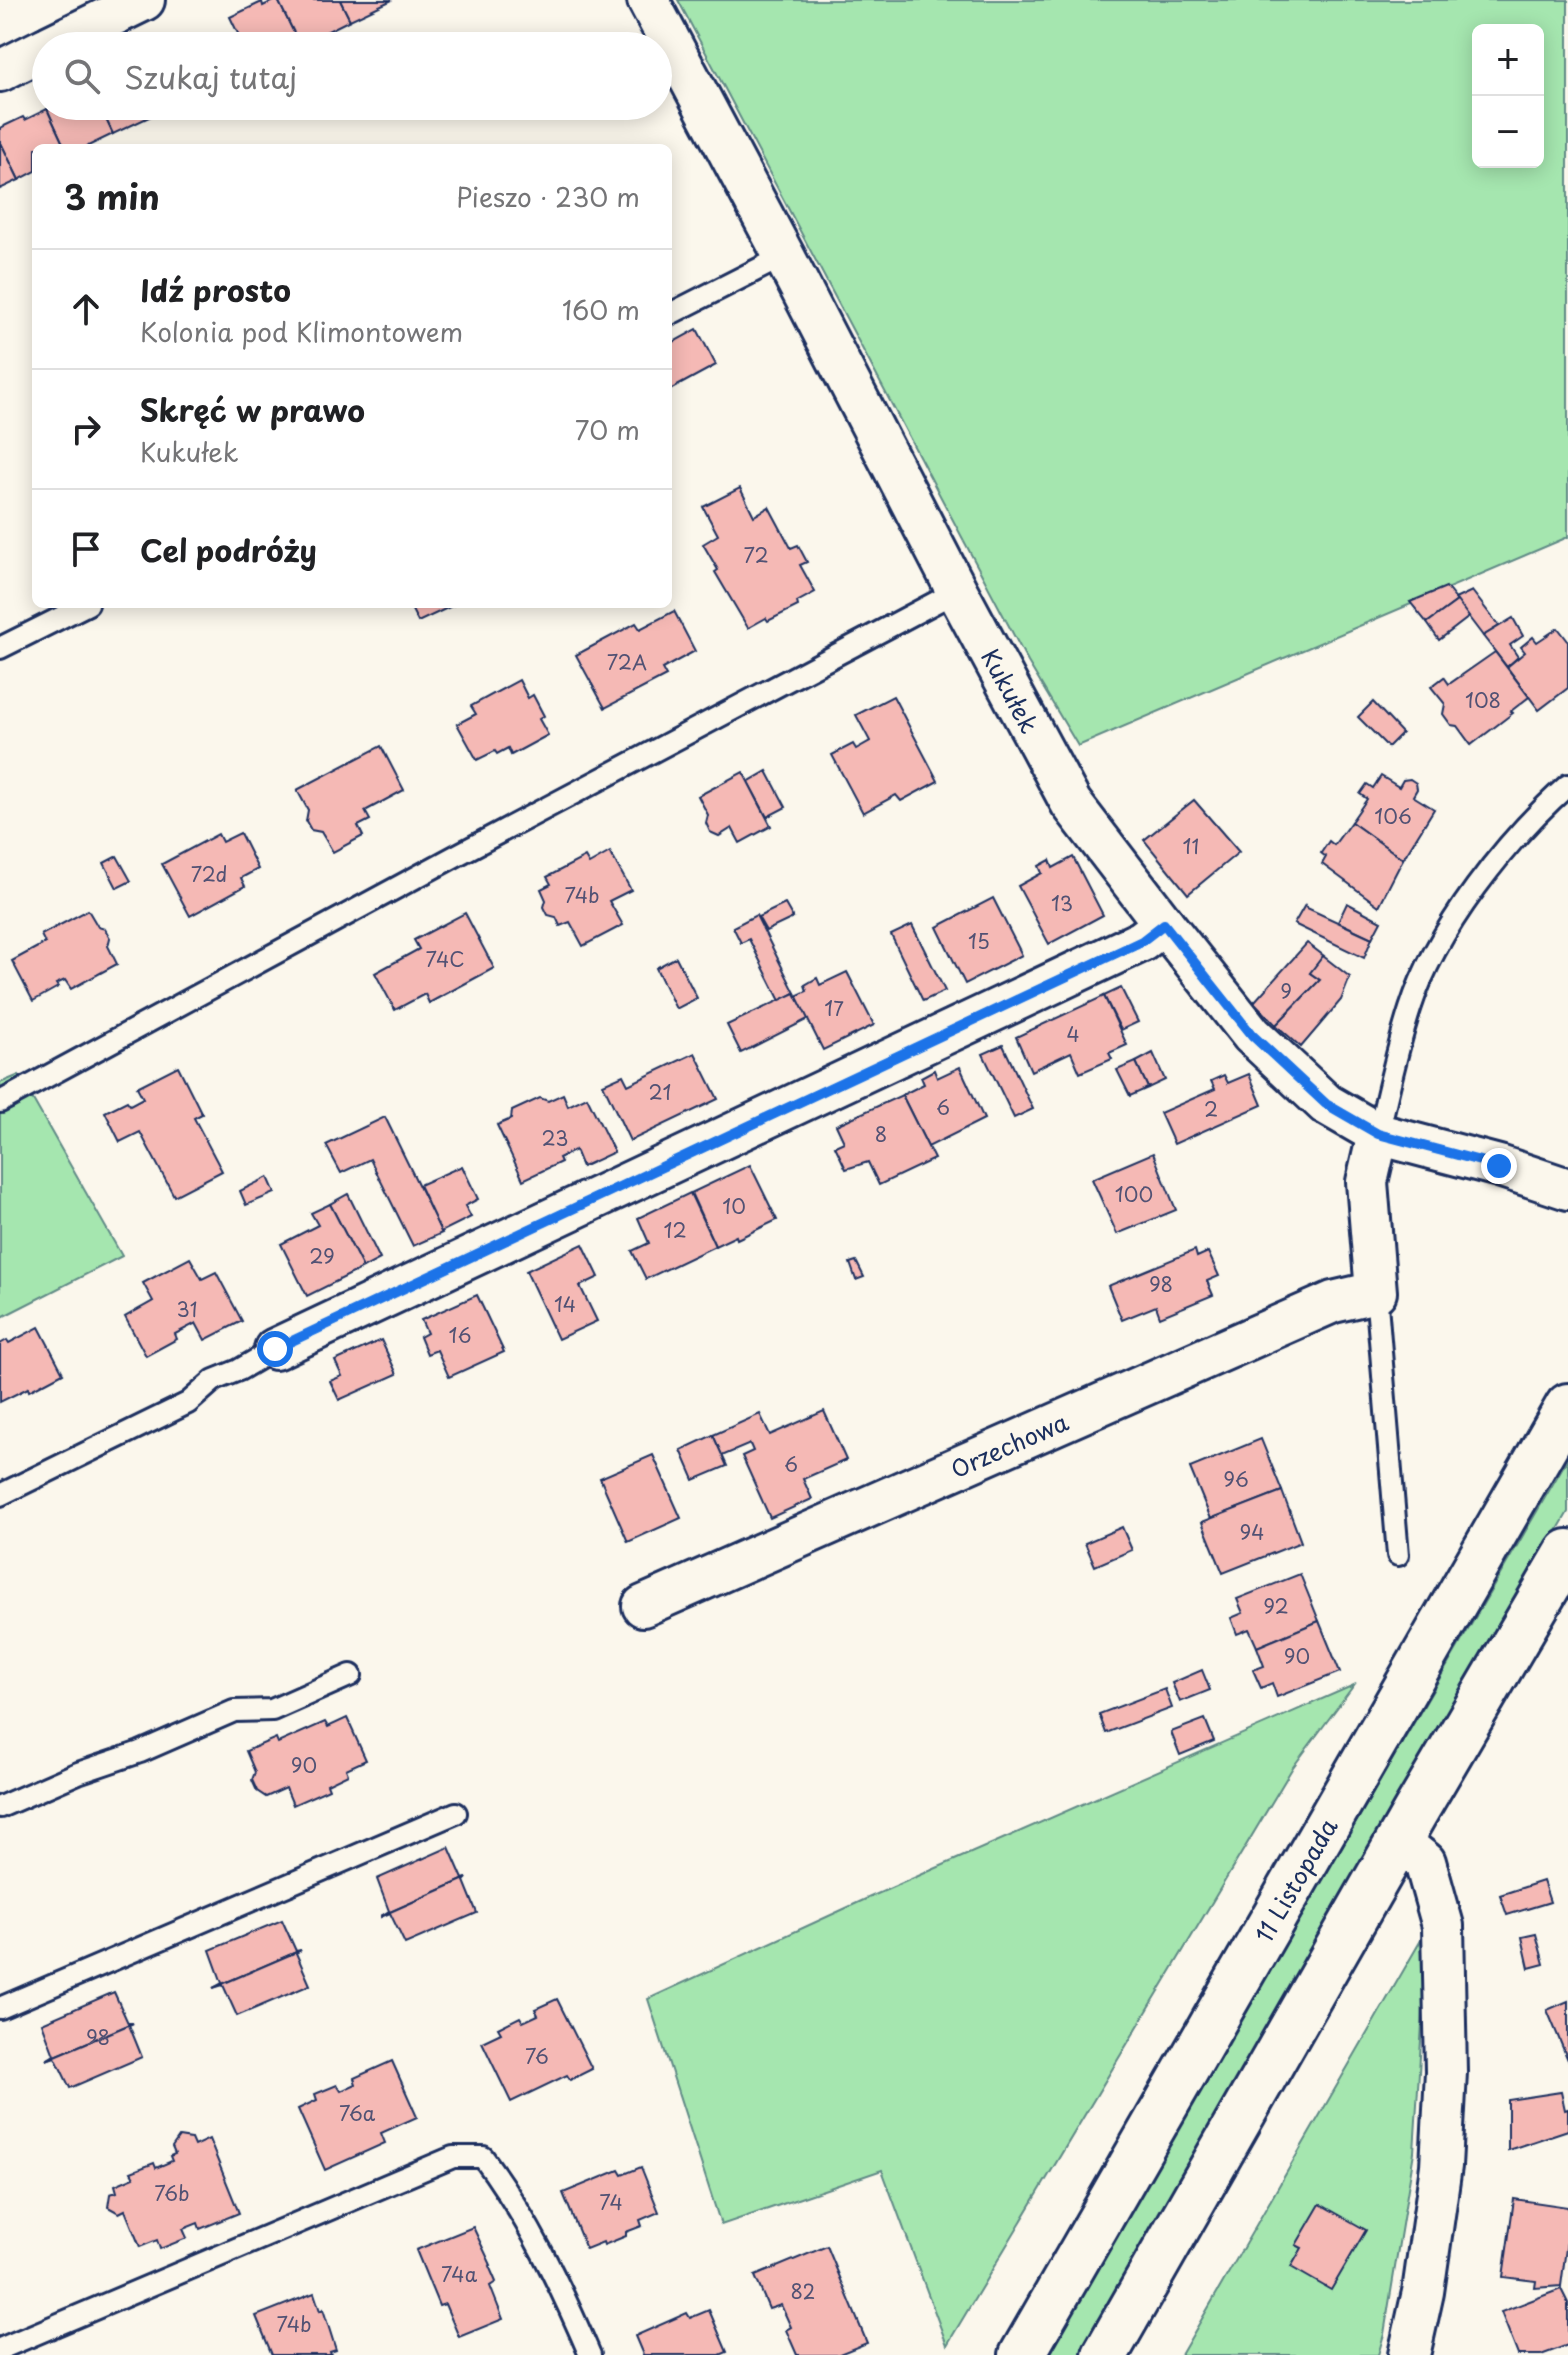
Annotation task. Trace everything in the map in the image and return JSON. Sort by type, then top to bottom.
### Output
[{"type":"main road","name":"11 Listopada","points":[[1022,2355],[1568,1406]]},
{"type":"main road","points":[[1105,2355],[1568,1552]]},
{"type":"street","points":[[79,32],[144,0]]},
{"type":"street","name":"Kukułek","points":[[648,0],[665,32]]},
{"type":"street","name":"Kukułek","points":[[672,45],[1071,803],[1164,924],[1252,1035],[1326,1104],[1378,1134],[1424,1144],[1568,1189]]},
{"type":"street","points":[[0,71],[32,55]]},
{"type":"street","points":[[275,1349],[1142,941],[1164,924]]},
{"type":"street","points":[[1376,1292],[1367,1182],[1378,1134]]},
{"type":"street","name":"Orzechowa","points":[[643,1606],[1333,1302],[1376,1292]]},
{"type":"street","points":[[1400,1842],[1425,1862],[1443,1926],[1446,2072],[1441,2166],[1423,2292],[1409,2355]]},
{"type":"lane","points":[[672,313],[784,256]]},
{"type":"lane","points":[[0,1102],[459,854],[957,591]]},
{"type":"lane","points":[[0,648],[80,608]]},
{"type":"lane","points":[[1378,1134],[1410,1007],[1438,945],[1489,869],[1541,809],[1568,785]]},
{"type":"lane","points":[[1376,1292],[1398,1555]]},
{"type":"lane","points":[[0,1495],[188,1403],[214,1380],[239,1370],[275,1349]]},
{"type":"lane","points":[[0,1807],[234,1711],[272,1710],[351,1675]]},
{"type":"lane","points":[[0,2008],[456,1813]]},
{"type":"lane","points":[[0,2349],[453,2157],[483,2157],[507,2189],[553,2269],[590,2355]]},
{"type":"green space","points":[[678,0],[1568,0],[1568,537],[1078,746],[1028,662]]},
{"type":"green space","points":[[19,1075],[122,1256],[0,1318],[0,1083]]},
{"type":"green space","points":[[1568,1458],[1568,1512],[1080,2355],[1046,2355]]},
{"type":"green space","points":[[1354,1685],[1293,1767],[947,2345],[882,2170],[721,2225],[648,1999],[868,1898]]},
{"type":"green space","points":[[1428,1928],[1414,2152],[1378,2355],[1181,2355]]},
{"type":"building","points":[[278,0],[294,32],[237,32],[230,17],[262,2],[263,6]]},
{"type":"building","points":[[278,0],[340,0],[350,20],[326,32],[294,32]]},
{"type":"building","points":[[340,0],[392,0],[350,20]]},
{"type":"building","points":[[32,116],[32,120],[52,120],[63,144],[32,144],[32,173],[19,180],[0,141],[0,128],[23,117],[25,120]]},
{"type":"building","points":[[52,120],[106,120],[113,134],[92,144],[63,144]]},
{"type":"building","points":[[106,120],[143,120],[113,134]]},
{"type":"building","points":[[0,141],[19,180],[0,189]]},
{"type":"building","points":[[697,329],[716,365],[672,389],[672,343]]},
{"type":"building","points":[[740,488],[754,516],[769,507],[791,548],[798,545],[807,562],[800,565],[815,592],[797,602],[798,606],[748,628],[715,572],[718,570],[703,544],[718,535],[703,507]]},
{"type":"building","points":[[1446,587],[1457,601],[1427,623],[1410,602]]},
{"type":"building","points":[[1472,591],[1499,626],[1483,636],[1455,599]]},
{"type":"building","points":[[1457,601],[1469,617],[1439,640],[1427,623]]},
{"type":"building","points":[[411,608],[448,608],[418,622]]},
{"type":"building","points":[[674,611],[695,651],[662,669],[666,676],[605,708],[576,655],[636,623],[640,629]]},
{"type":"building","points":[[1513,618],[1523,636],[1510,645],[1518,657],[1507,667],[1483,636]]},
{"type":"building","points":[[1558,628],[1568,641],[1568,688],[1539,710],[1507,667],[1525,652],[1521,647],[1533,637],[1537,642]]},
{"type":"building","points":[[1495,652],[1529,697],[1471,745],[1443,714],[1445,704],[1431,687],[1444,677],[1449,684]]},
{"type":"building","points":[[519,680],[528,698],[533,695],[544,716],[539,719],[548,735],[511,755],[508,748],[477,760],[457,724],[476,714],[471,706]]},
{"type":"building","points":[[893,696],[938,781],[901,801],[896,795],[863,813],[832,755],[853,744],[856,749],[870,741],[856,715]]},
{"type":"building","points":[[1373,702],[1402,733],[1388,747],[1358,717]]},
{"type":"building","points":[[381,746],[404,790],[365,811],[370,820],[358,826],[363,836],[333,852],[321,832],[311,830],[306,821],[308,810],[297,790]]},
{"type":"building","points":[[767,771],[786,807],[767,817],[748,782]]},
{"type":"building","points":[[743,772],[771,826],[740,843],[732,828],[719,836],[710,832],[706,823],[708,815],[698,796]]},
{"type":"building","points":[[1381,776],[1399,787],[1403,780],[1410,779],[1416,783],[1413,796],[1434,809],[1403,859],[1351,822],[1367,799],[1360,794],[1367,784],[1373,788]]},
{"type":"building","points":[[1194,800],[1239,852],[1188,894],[1144,840]]},
{"type":"building","points":[[1351,822],[1403,859],[1379,906],[1322,864],[1326,857],[1321,853],[1329,841],[1334,845]]},
{"type":"building","points":[[240,833],[258,869],[241,878],[245,886],[190,916],[162,864],[218,834],[222,842]]},
{"type":"building","points":[[610,852],[631,890],[609,901],[623,925],[583,946],[570,922],[560,926],[556,917],[548,915],[541,889],[551,884],[547,877],[585,857],[589,864]]},
{"type":"building","points":[[117,856],[131,881],[117,888],[104,863]]},
{"type":"building","points":[[1073,857],[1103,915],[1049,944],[1018,886],[1042,873],[1039,866],[1050,860],[1053,868]]},
{"type":"building","points":[[993,898],[1022,955],[965,984],[937,927]]},
{"type":"building","points":[[1347,903],[1381,921],[1372,938],[1338,922]]},
{"type":"building","points":[[785,904],[793,918],[766,931],[758,917]]},
{"type":"building","points":[[1305,905],[1372,938],[1364,958],[1294,924]]},
{"type":"building","points":[[88,910],[98,927],[105,929],[110,938],[108,946],[117,964],[71,989],[65,980],[33,1001],[12,961],[45,943],[41,935]]},
{"type":"building","points":[[465,913],[494,968],[429,1003],[425,994],[395,1010],[375,973],[419,949],[414,940]]},
{"type":"building","points":[[756,915],[795,993],[780,1001],[749,939],[741,943],[733,927]]},
{"type":"building","points":[[912,925],[945,991],[923,1001],[891,935]]},
{"type":"building","points":[[1307,943],[1324,956],[1310,973],[1320,980],[1276,1025],[1254,1002]]},
{"type":"building","points":[[1323,956],[1350,977],[1341,1000],[1301,1047],[1276,1025],[1320,980],[1310,973]]},
{"type":"building","points":[[676,957],[697,998],[676,1009],[656,968]]},
{"type":"building","points":[[847,972],[874,1025],[823,1050],[796,996],[807,991],[805,985],[817,978],[820,985]]},
{"type":"building","points":[[1121,988],[1138,1022],[1121,1030],[1104,996]]},
{"type":"building","points":[[795,993],[808,1019],[741,1053],[727,1025]]},
{"type":"building","points":[[1104,996],[1127,1045],[1109,1053],[1112,1059],[1080,1073],[1071,1052],[1031,1071],[1016,1037]]},
{"type":"building","points":[[1003,1045],[1033,1109],[1014,1118],[983,1054]]},
{"type":"building","points":[[695,1053],[718,1099],[630,1141],[603,1084],[623,1075],[628,1085]]},
{"type":"building","points":[[1153,1053],[1165,1080],[1148,1088],[1136,1062]]},
{"type":"building","points":[[1136,1062],[1148,1088],[1130,1096],[1117,1070]]},
{"type":"building","points":[[178,1066],[202,1114],[194,1118],[222,1171],[174,1196],[140,1132],[120,1142],[105,1112],[127,1101],[130,1105],[143,1098],[137,1087]]},
{"type":"building","points":[[960,1067],[984,1119],[928,1147],[902,1095],[924,1084],[921,1077],[934,1070],[937,1078]]},
{"type":"building","points":[[1249,1074],[1262,1105],[1174,1144],[1160,1113],[1215,1089],[1211,1081],[1224,1075],[1228,1083]]},
{"type":"building","points":[[563,1094],[568,1106],[587,1097],[614,1152],[582,1167],[575,1150],[559,1158],[561,1162],[523,1180],[497,1125],[511,1119],[512,1111],[540,1098],[548,1101]]},
{"type":"building","points":[[902,1095],[934,1159],[879,1185],[868,1162],[846,1169],[835,1146],[844,1142],[836,1125]]},
{"type":"building","points":[[385,1117],[442,1233],[413,1246],[370,1159],[341,1173],[326,1145]]},
{"type":"building","points":[[1153,1153],[1176,1210],[1117,1234],[1092,1179]]},
{"type":"building","points":[[750,1165],[777,1220],[715,1246],[691,1193]]},
{"type":"building","points":[[462,1166],[478,1199],[465,1206],[471,1217],[441,1232],[419,1185]]},
{"type":"building","points":[[268,1177],[275,1193],[246,1205],[240,1191]]},
{"type":"building","points":[[690,1193],[715,1246],[646,1279],[632,1251],[649,1243],[638,1218]]},
{"type":"building","points":[[348,1194],[380,1259],[363,1268],[330,1204]]},
{"type":"building","points":[[330,1204],[363,1268],[307,1296],[281,1244],[318,1225],[311,1213]]},
{"type":"building","points":[[583,1244],[599,1277],[580,1286],[597,1321],[558,1339],[526,1271]]},
{"type":"building","points":[[1195,1250],[1197,1257],[1208,1252],[1219,1276],[1207,1281],[1213,1295],[1160,1317],[1156,1306],[1122,1320],[1108,1286]]},
{"type":"building","points":[[190,1258],[202,1279],[216,1272],[242,1321],[205,1340],[196,1323],[175,1334],[177,1339],[146,1356],[125,1317],[153,1301],[143,1283]]},
{"type":"building","points":[[856,1261],[864,1277],[856,1280],[850,1263]]},
{"type":"building","points":[[477,1295],[504,1352],[449,1377],[437,1350],[427,1354],[420,1337],[427,1333],[421,1320]]},
{"type":"building","points":[[39,1327],[63,1373],[0,1402],[0,1344],[7,1340],[9,1343]]},
{"type":"building","points":[[381,1340],[397,1374],[339,1400],[330,1381],[342,1376],[335,1361]]},
{"type":"building","points":[[824,1411],[846,1460],[803,1479],[812,1499],[770,1518],[742,1456],[753,1451],[750,1444],[722,1456],[713,1435],[760,1414],[770,1435]]},
{"type":"building","points":[[713,1435],[727,1466],[694,1480],[681,1450]]},
{"type":"building","points":[[1261,1439],[1282,1491],[1211,1519],[1190,1468]]},
{"type":"building","points":[[653,1455],[681,1518],[628,1542],[600,1478]]},
{"type":"building","points":[[1282,1491],[1301,1542],[1223,1573],[1202,1522]]},
{"type":"building","points":[[1122,1527],[1132,1550],[1095,1566],[1085,1543]]},
{"type":"building","points":[[1300,1574],[1319,1621],[1257,1647],[1249,1629],[1237,1634],[1231,1618],[1243,1613],[1237,1599]]},
{"type":"building","points":[[1319,1621],[1340,1672],[1277,1697],[1272,1683],[1261,1688],[1253,1670],[1264,1666],[1257,1647]]},
{"type":"building","points":[[1202,1670],[1210,1690],[1180,1702],[1172,1683]]},
{"type":"building","points":[[1165,1689],[1172,1708],[1106,1733],[1099,1714]]},
{"type":"building","points":[[347,1718],[366,1760],[346,1769],[348,1774],[327,1784],[329,1789],[293,1805],[286,1788],[266,1797],[257,1791],[252,1780],[255,1772],[246,1751],[276,1738],[278,1743],[325,1722],[328,1727]]},
{"type":"building","points":[[1205,1719],[1214,1741],[1180,1755],[1171,1732]]},
{"type":"building","points":[[449,1847],[463,1879],[467,1878],[381,1916],[389,1911],[377,1879]]},
{"type":"building","points":[[467,1878],[464,1881],[477,1913],[405,1944],[390,1913],[381,1917],[381,1916]]},
{"type":"building","points":[[1543,1881],[1550,1902],[1507,1915],[1500,1895]]},
{"type":"building","points":[[282,1920],[296,1951],[301,1950],[213,1988],[222,1983],[210,1950]]},
{"type":"building","points":[[1536,1934],[1544,1964],[1529,1968],[1522,1937]]},
{"type":"building","points":[[301,1950],[296,1953],[310,1985],[237,2016],[223,1985],[213,1988]]},
{"type":"building","points":[[114,1992],[128,2023],[133,2023],[46,2060],[54,2055],[42,2023]]},
{"type":"building","points":[[557,1999],[592,2069],[570,2080],[567,2075],[511,2102],[482,2042],[501,2033],[498,2028],[520,2017],[523,2022],[538,2015],[535,2009]]},
{"type":"building","points":[[1568,2001],[1568,2060],[1547,2010]]},
{"type":"building","points":[[133,2023],[129,2025],[142,2057],[70,2088],[55,2057],[46,2060]]},
{"type":"building","points":[[392,2061],[417,2117],[381,2133],[385,2143],[325,2170],[298,2109],[317,2100],[315,2094],[337,2085],[341,2091],[356,2084],[354,2078]]},
{"type":"building","points":[[1561,2092],[1565,2110],[1568,2109],[1568,2130],[1508,2150],[1508,2100]]},
{"type":"building","points":[[179,2137],[191,2139],[194,2146],[209,2139],[239,2213],[200,2229],[198,2223],[183,2229],[187,2238],[160,2249],[157,2240],[140,2247],[125,2210],[119,2213],[108,2207],[110,2194],[117,2192],[115,2185],[134,2177],[131,2172],[154,2163],[156,2168],[172,2161],[170,2156],[175,2154],[172,2147]]},
{"type":"building","points":[[641,2167],[659,2212],[640,2220],[642,2226],[626,2232],[626,2236],[586,2249],[563,2193],[619,2170],[622,2175]]},
{"type":"building","points":[[1514,2199],[1568,2207],[1561,2286],[1535,2288],[1536,2281],[1503,2277]]},
{"type":"building","points":[[1320,2204],[1366,2230],[1331,2290],[1291,2267],[1302,2248],[1296,2245]]},
{"type":"building","points":[[473,2227],[491,2265],[496,2282],[490,2286],[503,2319],[459,2337],[445,2304],[439,2306],[416,2250]]},
{"type":"building","points":[[827,2246],[867,2343],[837,2355],[797,2355],[786,2330],[791,2327],[781,2305],[769,2309],[755,2276]]},
{"type":"building","points":[[1561,2289],[1568,2303],[1568,2345],[1541,2355],[1518,2355],[1501,2312]]},
{"type":"building","points":[[314,2293],[320,2311],[323,2309],[336,2350],[330,2352],[331,2355],[272,2355],[256,2316]]},
{"type":"building","points":[[709,2310],[727,2352],[720,2355],[643,2355],[635,2336],[687,2313],[690,2318]]},
{"type":"route","points":[[275,1349],[1142,941],[1164,924],[1252,1035],[1326,1104],[1378,1134],[1499,1166]]}]
